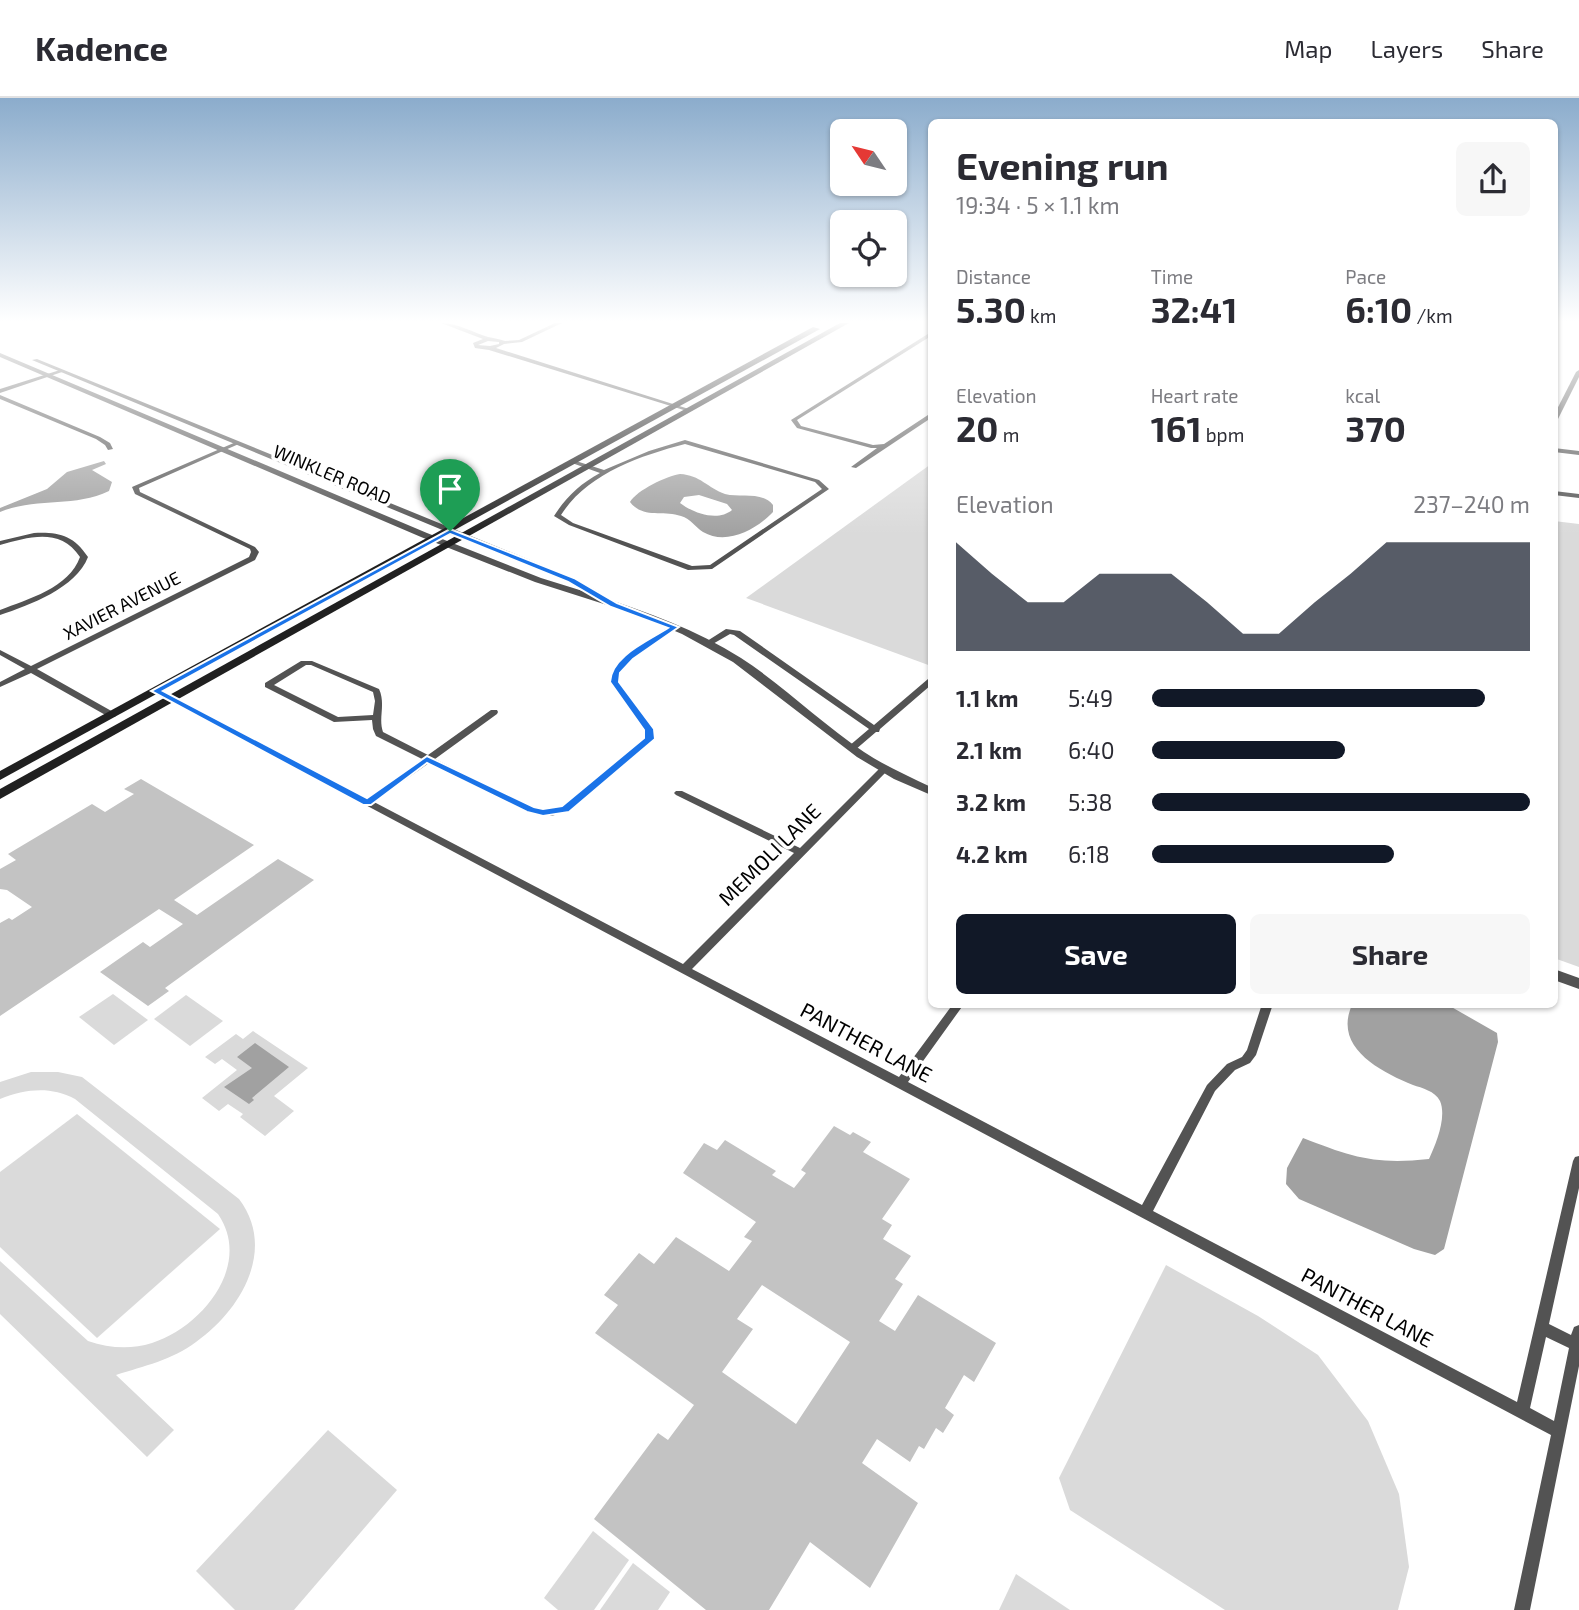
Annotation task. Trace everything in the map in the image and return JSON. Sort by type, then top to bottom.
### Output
[{"type":"main road","points":[[0,776],[697,394]]},
{"type":"main road","points":[[0,796],[719,394]]},
{"type":"street","name":"WINKLER ROAD","points":[[101,394],[435,539],[538,580],[675,627],[745,666],[852,748],[884,769],[928,790]]},
{"type":"street","name":"WINKLER ROAD","points":[[108,394],[237,443],[571,580],[614,605]]},
{"type":"street","points":[[635,394],[689,410]]},
{"type":"street","points":[[836,394],[794,420],[794,424],[873,447],[885,446]]},
{"type":"street","points":[[1558,413],[1568,394]]},
{"type":"street","points":[[0,397],[98,438],[108,444],[110,449]]},
{"type":"street","points":[[854,467],[928,417]]},
{"type":"street","points":[[574,462],[609,471],[623,463],[685,442],[817,481],[826,489],[712,567],[691,568],[571,524],[557,516],[564,503],[609,471]]},
{"type":"street","points":[[224,448],[237,443]]},
{"type":"street","name":"XAVIER AVENUE","points":[[0,684],[245,562],[255,552],[248,544],[137,493],[135,487],[224,448]]},
{"type":"street","points":[[1558,450],[1579,453]]},
{"type":"street","points":[[246,458],[291,471],[303,470]]},
{"type":"street","points":[[1558,493],[1579,496]]},
{"type":"street","points":[[0,543],[32,534],[51,535],[78,549],[83,562],[77,573],[63,584],[0,613]]},
{"type":"street","points":[[377,717],[337,720],[268,685],[302,664],[312,663],[376,691],[380,699],[377,717],[375,726],[379,734],[530,810],[543,813],[565,809],[649,739],[649,729],[614,682],[615,673],[629,657],[675,627]]},
{"type":"street","points":[[708,643],[729,631],[737,633],[876,730]]},
{"type":"street","points":[[0,652],[112,715]]},
{"type":"street","points":[[852,748],[928,684]]},
{"type":"street","name":"PANTHER LANE","points":[[156,691],[170,701],[901,1083],[1558,1431]]},
{"type":"street","points":[[367,803],[494,712]]},
{"type":"street","name":"MEMOLI LANE","points":[[685,970],[884,769]]},
{"type":"street","points":[[679,793],[800,852]]},
{"type":"street","points":[[1558,976],[1579,984]]},
{"type":"street","points":[[901,1083],[956,1008]]},
{"type":"street","points":[[1145,1213],[1211,1088],[1231,1067],[1246,1060],[1252,1052],[1267,1008]]},
{"type":"street","points":[[1522,1410],[1579,1161]]},
{"type":"street","points":[[1522,1610],[1578,1341],[1541,1327]]},
{"type":"shaded area","points":[[104,461],[106,464],[92,470],[112,482],[109,491],[82,499],[14,507],[0,512],[0,508],[47,489],[67,472]]},
{"type":"shaded area","points":[[928,466],[928,665],[746,598]]},
{"type":"shaded area","points":[[674,475],[699,479],[725,494],[763,498],[773,505],[773,512],[741,534],[722,537],[703,532],[681,516],[641,511],[630,502],[645,488]],"holes":[[[699,495],[727,504],[732,510],[713,516],[698,513],[680,503],[684,497]]]},
{"type":"shaded area","points":[[1558,521],[1579,524],[1579,967],[1558,959]]},
{"type":"shaded area","points":[[113,994],[148,1020],[114,1045],[79,1017]]},
{"type":"shaded area","points":[[186,995],[223,1021],[190,1046],[154,1019]]},
{"type":"shaded area","points":[[1351,1008],[1453,1008],[1497,1033],[1498,1042],[1444,1249],[1435,1255],[1414,1249],[1299,1199],[1286,1184],[1287,1168],[1303,1138],[1350,1155],[1393,1161],[1429,1159],[1435,1146],[1442,1115],[1438,1098],[1432,1092],[1386,1072],[1363,1056],[1349,1033],[1348,1020]]},
{"type":"shaded area","points":[[253,1031],[308,1068],[274,1096],[294,1111],[265,1136],[240,1117],[243,1114],[228,1104],[219,1111],[202,1098],[237,1070],[222,1059],[215,1064],[205,1057],[236,1034],[243,1039]]},
{"type":"shaded area","points":[[255,1043],[289,1067],[252,1098],[254,1100],[249,1104],[224,1087],[252,1068],[237,1057]]},
{"type":"shaded area","points":[[31,1072],[58,1072],[82,1077],[239,1199],[250,1218],[255,1238],[254,1258],[249,1277],[227,1313],[212,1329],[187,1348],[158,1362],[116,1375],[174,1430],[147,1457],[0,1314],[0,1261],[88,1341],[112,1347],[136,1347],[171,1335],[204,1309],[217,1292],[226,1273],[229,1253],[227,1234],[218,1214],[75,1099],[56,1092],[38,1090],[0,1099],[0,1082]]},
{"type":"shaded area","points":[[77,1114],[220,1229],[97,1338],[0,1247],[0,1172]]},
{"type":"shaded area","points":[[1166,1265],[1258,1316],[1318,1355],[1368,1421],[1399,1494],[1409,1567],[1398,1610],[1225,1610],[1070,1510],[1059,1478]]},
{"type":"shaded area","points":[[328,1430],[397,1490],[294,1610],[235,1610],[196,1571]]},
{"type":"shaded area","points":[[593,1531],[629,1560],[594,1610],[558,1610],[544,1598]]},
{"type":"shaded area","points":[[633,1563],[670,1592],[658,1610],[600,1610]]},
{"type":"shaded area","points":[[1016,1574],[1070,1610],[999,1610]]},
{"type":"building","points":[[141,779],[254,845],[174,900],[197,915],[278,859],[314,880],[165,988],[169,991],[148,1006],[100,972],[143,942],[150,947],[183,924],[159,909],[0,1016],[0,923],[9,918],[12,920],[32,907],[7,890],[0,889],[0,869],[16,860],[8,854],[92,804],[105,812],[134,794],[124,789]]},
{"type":"building","points":[[834,1126],[871,1142],[863,1152],[910,1179],[882,1219],[892,1225],[883,1239],[911,1256],[895,1279],[903,1284],[879,1321],[895,1331],[918,1295],[996,1343],[974,1382],[964,1375],[945,1408],[954,1415],[943,1433],[936,1428],[924,1449],[919,1446],[910,1462],[877,1439],[862,1463],[918,1503],[870,1588],[810,1542],[769,1610],[706,1610],[594,1519],[658,1433],[668,1440],[694,1405],[595,1333],[618,1305],[604,1295],[639,1253],[654,1264],[676,1237],[729,1271],[752,1241],[744,1237],[756,1222],[683,1173],[704,1143],[717,1150],[725,1140],[776,1171],[772,1175],[794,1188],[806,1173],[801,1170]],"holes":[[[762,1285],[850,1342],[796,1424],[722,1372],[753,1329],[737,1319]]]},
{"type":"route","points":[[450,531],[571,580],[614,605],[675,627],[621,663],[615,673],[614,682],[649,729],[649,739],[571,806],[558,812],[530,810],[427,759],[367,803],[170,701],[156,691],[368,575],[450,531]]}]
